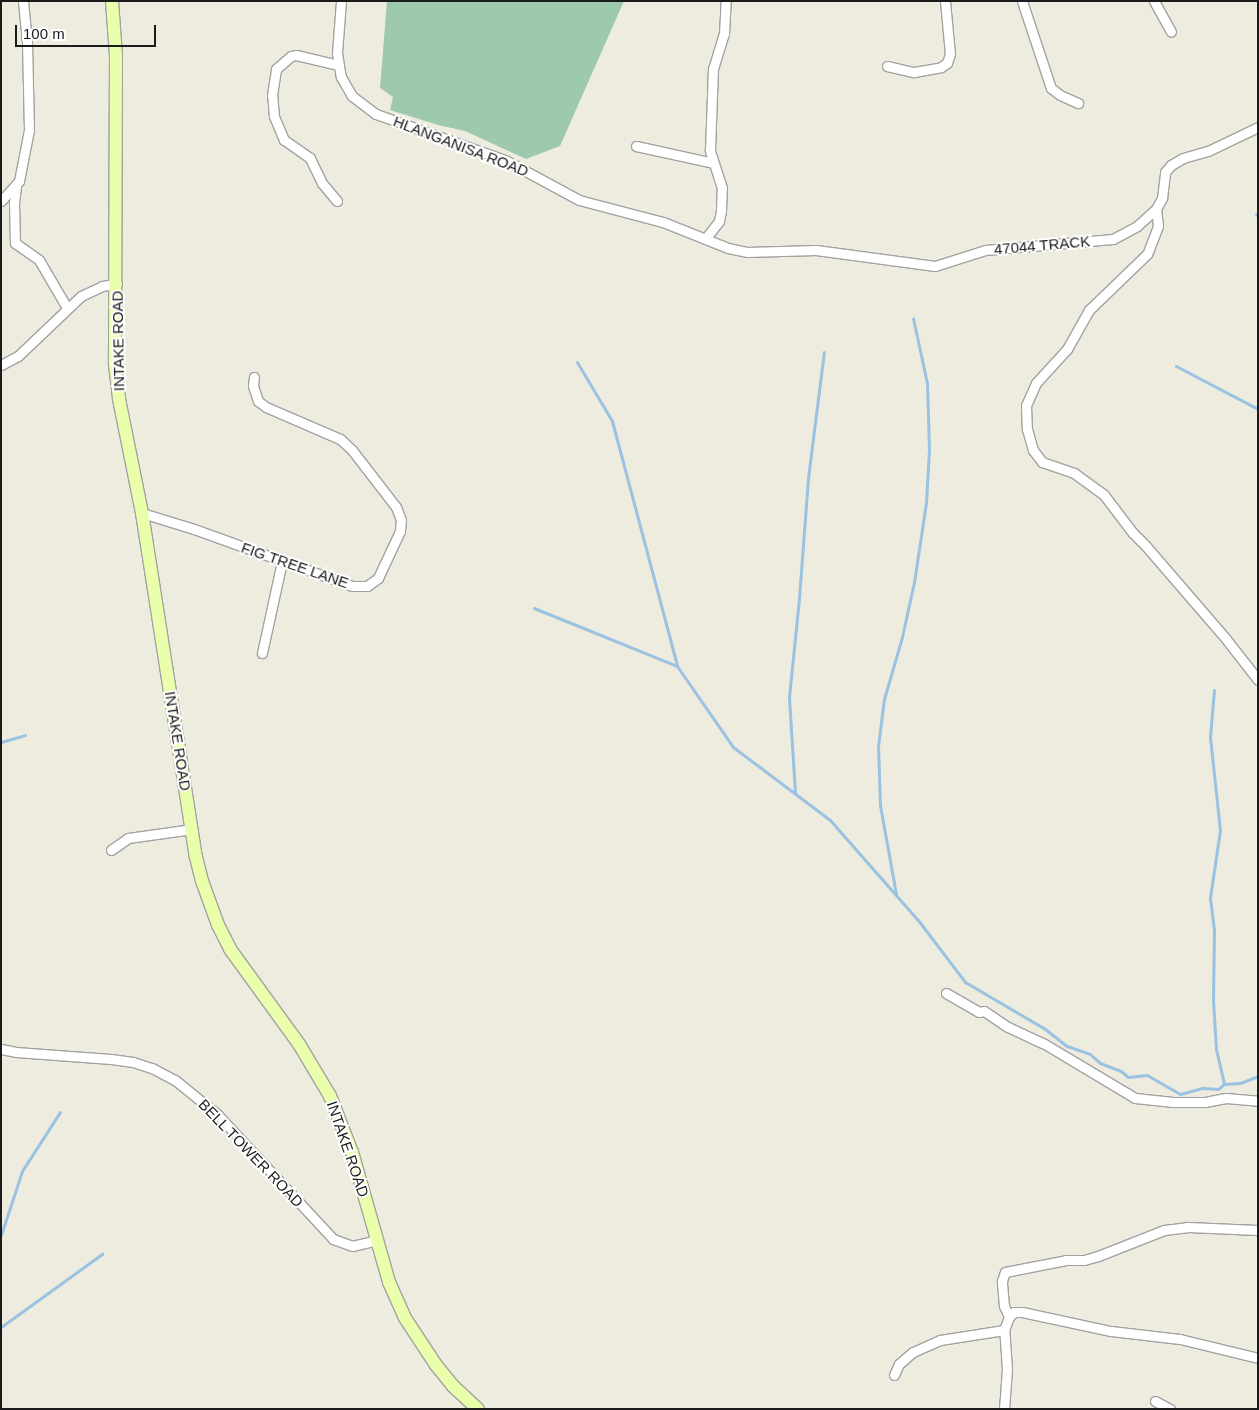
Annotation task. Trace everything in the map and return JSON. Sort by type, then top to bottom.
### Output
[{"type":"street","points":[[23,1],[27,42],[30,116],[26,151],[16,187],[14,203],[15,243],[39,260],[67,308]]},
{"type":"street","name":"INTAKE ROAD","points":[[112,1],[116,55],[115,365],[119,399],[142,513],[196,857],[208,899],[230,949],[299,1044],[330,1096],[352,1152],[389,1282],[418,1339],[453,1386],[478,1409]]},
{"type":"street","name":"HLANGANISA ROAD","points":[[341,1],[338,65],[352,96],[376,114],[507,161],[533,173],[579,200],[663,222],[728,248],[746,252],[779,252]]},
{"type":"street","points":[[705,239],[719,221],[722,211],[722,188],[710,150],[713,69],[724,34],[726,1]]},
{"type":"street","points":[[887,66],[914,72],[941,67],[947,64],[950,54],[945,1]]},
{"type":"street","points":[[1022,1],[1052,88],[1060,95],[1078,103]]},
{"type":"street","points":[[1154,1],[1171,32]]},
{"type":"street","points":[[337,201],[322,182],[310,158],[289,145],[280,133],[274,116],[272,95],[276,69],[291,56],[296,55],[338,65]]},
{"type":"street","points":[[1258,127],[1208,151],[1183,158],[1170,165],[1165,172],[1162,198],[1156,209],[1158,226],[1147,254],[1089,310],[1067,349],[1036,383],[1026,405],[1027,429],[1033,450],[1042,462],[1074,473],[1104,495],[1132,533],[1198,606],[1258,680]]},
{"type":"street","points":[[636,146],[713,163]]},
{"type":"street","points":[[1,201],[16,187]]},
{"type":"street","name":"47044 TRACK","points":[[779,252],[816,250],[935,266],[985,250],[1112,239],[1137,226],[1156,209]]},
{"type":"street","points":[[1,366],[18,356],[67,308],[92,290],[116,284]]},
{"type":"street","name":"FIG TREE LANE","points":[[142,513],[352,586],[368,586],[378,578],[400,531],[401,520],[396,507],[352,450],[340,439],[266,407],[258,401],[254,393],[254,377]]},
{"type":"street","points":[[262,653],[282,561]]},
{"type":"street","points":[[111,850],[128,838],[192,829]]},
{"type":"street","points":[[946,993],[980,1012],[984,1011],[1008,1027],[1043,1043],[1135,1098],[1171,1102],[1205,1102],[1226,1098],[1258,1101]]},
{"type":"street","name":"BELL TOWER ROAD","points":[[1,1048],[16,1052],[111,1059],[133,1062],[152,1068],[175,1080],[217,1114],[333,1239],[352,1246],[377,1240]]},
{"type":"street","points":[[1009,1318],[1004,1306],[1002,1281],[1005,1272],[1066,1260],[1084,1260],[1164,1230],[1187,1227],[1258,1230]]},
{"type":"street","points":[[1004,1409],[1007,1369],[1004,1330],[1014,1312],[1022,1312],[1112,1331],[1180,1339],[1258,1358]]},
{"type":"street","points":[[894,1375],[899,1364],[913,1352],[940,1340],[1004,1330]]},
{"type":"street","points":[[1155,1401],[1170,1409]]},
{"type":"green space","points":[[387,1],[624,1],[560,146],[526,159],[465,131],[438,125],[390,110],[393,97],[380,88]]},
{"type":"waterway","points":[[896,894],[880,805],[878,746],[884,699],[902,637],[914,582],[926,503],[929,450],[927,383],[913,318]]},
{"type":"waterway","points":[[795,793],[789,697],[808,478],[824,352]]},
{"type":"waterway","points":[[577,362],[612,421],[677,666],[733,747],[830,820],[918,920],[965,982],[1045,1029],[1067,1046],[1090,1054],[1100,1063],[1121,1071],[1128,1077],[1147,1075],[1180,1094],[1203,1088],[1218,1089],[1224,1084],[1240,1083],[1258,1076]]},
{"type":"waterway","points":[[1176,366],[1258,409]]},
{"type":"waterway","points":[[534,608],[677,666]]},
{"type":"waterway","points":[[1214,690],[1210,737],[1220,830],[1210,898],[1214,929],[1213,1000],[1216,1049],[1224,1083]]},
{"type":"waterway","points":[[1,742],[25,735]]},
{"type":"waterway","points":[[1,1235],[22,1171],[60,1112]]},
{"type":"waterway","points":[[1,1327],[102,1254]]}]
